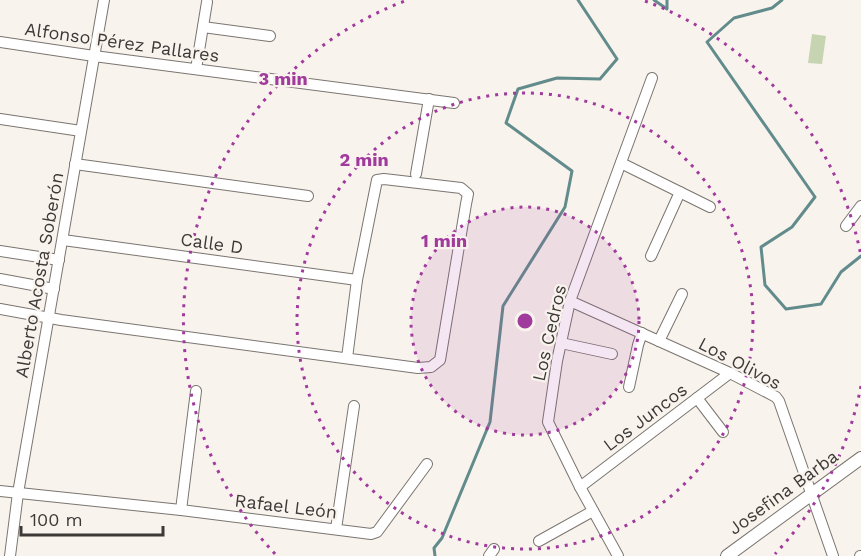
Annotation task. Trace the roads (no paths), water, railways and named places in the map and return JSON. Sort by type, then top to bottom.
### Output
[{"type":"street","name":"Alberto Acosta Soberón","points":[[10,556],[18,493],[104,0]]},
{"type":"street","points":[[196,69],[207,2]]},
{"type":"street","points":[[203,27],[270,36]]},
{"type":"street","name":"Alfonso Pérez Pallares","points":[[0,42],[454,102]]},
{"type":"street","name":"Los Cedros","points":[[618,556],[548,424],[570,301],[652,78]]},
{"type":"street","points":[[416,174],[429,99]]},
{"type":"street","points":[[0,119],[81,131]]},
{"type":"street","points":[[621,163],[710,207]]},
{"type":"street","points":[[75,164],[308,196]]},
{"type":"street","points":[[0,309],[48,317],[418,368],[431,367],[440,360],[468,194],[461,188],[377,180],[357,280],[346,358]]},
{"type":"street","points":[[651,256],[680,192]]},
{"type":"street","points":[[846,226],[861,206]]},
{"type":"street","name":"Calle D","points":[[63,240],[357,280]]},
{"type":"street","points":[[0,251],[59,260]]},
{"type":"street","points":[[0,279],[54,289]]},
{"type":"street","points":[[659,342],[682,294]]},
{"type":"street","name":"Los Olivos","points":[[570,301],[772,394],[779,401],[832,556]]},
{"type":"street","points":[[629,387],[642,333]]},
{"type":"street","points":[[561,343],[612,354]]},
{"type":"street","name":"Los Juncos","points":[[580,487],[730,373]]},
{"type":"street","points":[[181,510],[196,391]]},
{"type":"street","points":[[697,398],[723,432]]},
{"type":"street","points":[[336,529],[354,406]]},
{"type":"street","name":"Josefina Barba","points":[[727,556],[861,458]]},
{"type":"street","name":"Rafael León","points":[[0,491],[181,510],[371,534],[377,532],[427,464]]},
{"type":"street","points":[[539,541],[593,511]]},
{"type":"waterway","points":[[435,556],[434,548],[442,538],[490,422],[503,306],[565,207],[572,171],[506,123],[518,89],[557,78],[600,79],[617,59],[578,0]]},
{"type":"waterway","points":[[654,0],[667,9],[667,0]]},
{"type":"waterway","points":[[782,0],[772,8],[734,18],[707,42],[815,197],[792,227],[761,247],[765,285],[786,309],[821,304],[841,272],[861,256]]}]
